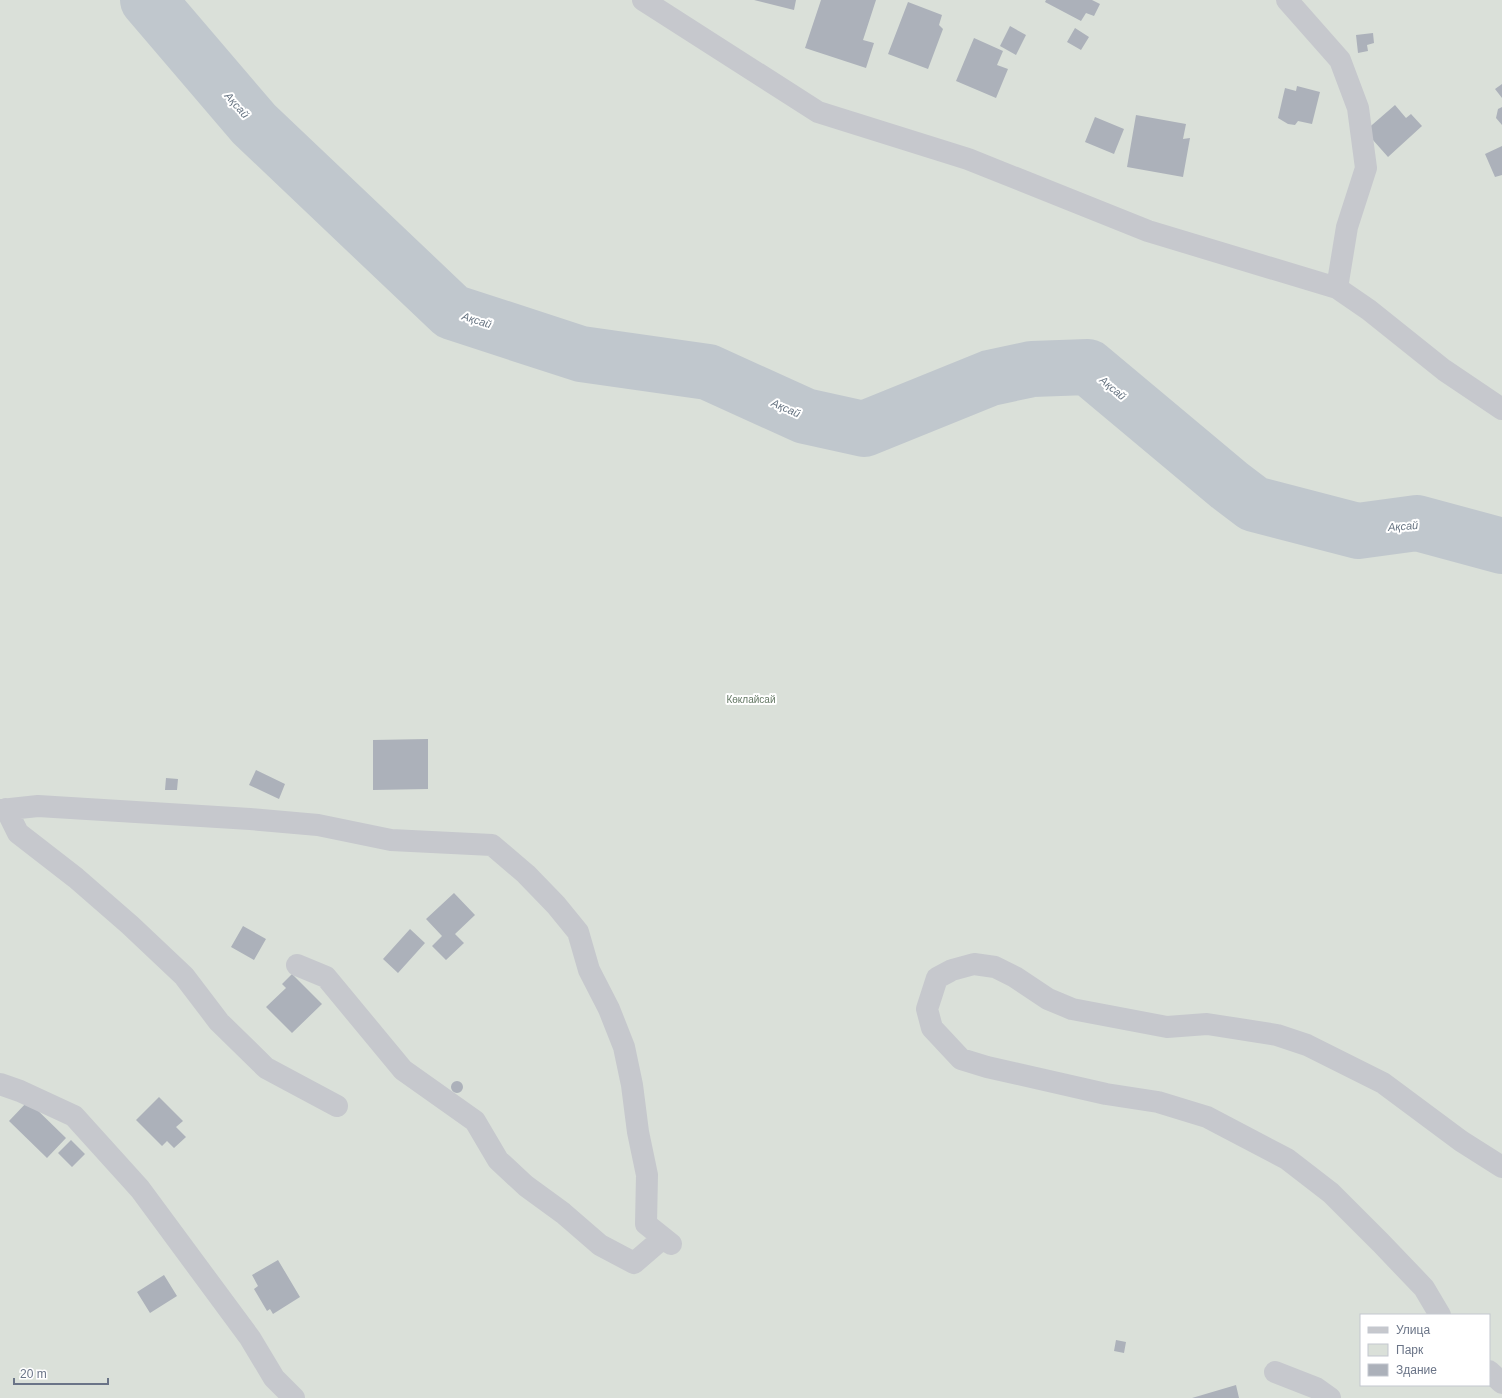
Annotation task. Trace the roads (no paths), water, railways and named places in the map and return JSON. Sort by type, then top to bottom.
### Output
[{"type":"street","points":[[643,0],[818,112],[968,159],[1148,231],[1337,288],[1369,310],[1444,370],[1502,409]]},
{"type":"street","points":[[1287,0],[1340,60],[1358,108],[1366,168],[1347,226],[1337,288]]},
{"type":"street","points":[[297,965],[326,977],[404,1070],[475,1121],[498,1160],[526,1186],[563,1213],[600,1245],[634,1263],[667,1241],[646,1224],[647,1175],[638,1132],[632,1085],[624,1047],[609,1009],[589,970],[578,932],[556,905],[526,874],[492,845],[391,840],[318,825],[250,819],[38,806],[3,809],[18,833],[76,878],[130,925],[184,976],[219,1022],[266,1068],[338,1106]]},
{"type":"street","points":[[1439,1314],[1424,1288],[1381,1243],[1331,1193],[1287,1159],[1207,1117],[1158,1102],[1106,1094],[987,1067],[961,1059],[932,1028],[927,1009],[937,978],[952,970],[974,964],[995,967],[1015,977],[1048,999],[1072,1009],[1167,1027],[1207,1024],[1235,1027],[1277,1035],[1307,1045],[1382,1083],[1461,1141],[1502,1168]]},
{"type":"street","points":[[0,1084],[20,1091],[74,1116],[140,1189],[250,1338],[274,1378],[294,1398]]},
{"type":"street","points":[[1275,1372],[1316,1388],[1330,1398]]},
{"type":"street","points":[[1490,1372],[1502,1383]]},
{"type":"waterway","name":"Ақсай","points":[[148,0],[254,124],[452,312],[581,354],[708,372],[805,416],[864,429],[990,378],[1032,369],[1088,367],[1229,485],[1254,504],[1358,531],[1417,523],[1502,546]]},
{"type":"park label","name":"Көклайсай","points":[[751,699]]}]
